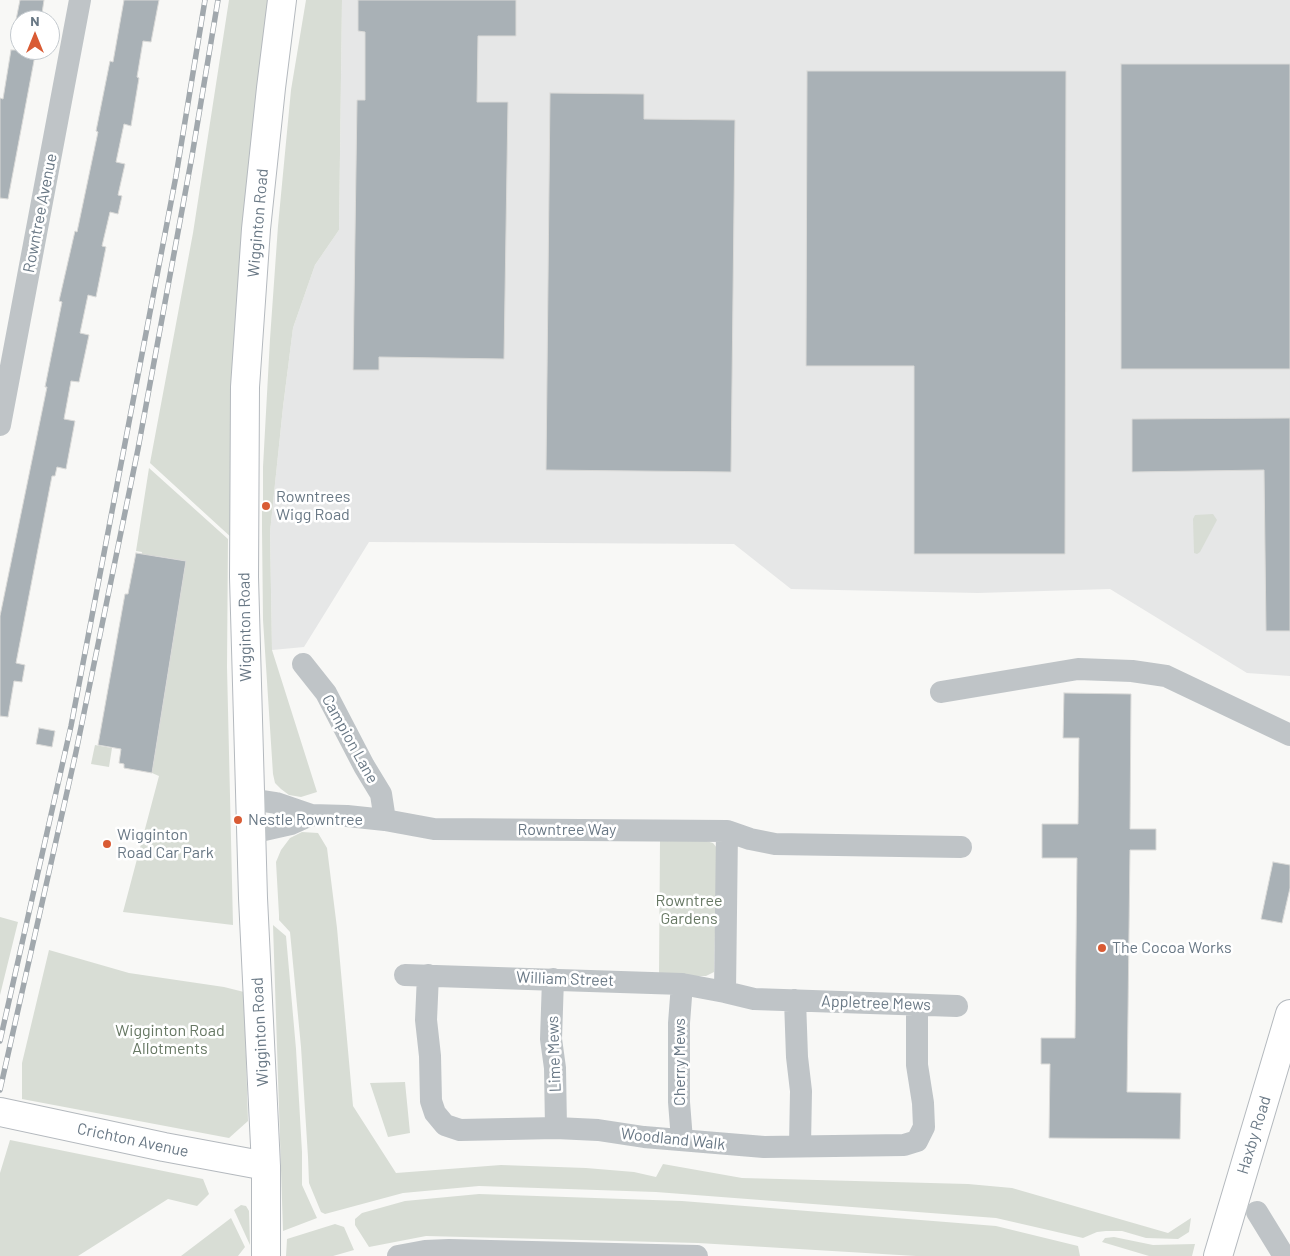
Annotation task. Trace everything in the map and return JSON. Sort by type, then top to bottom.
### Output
[{"type":"main road","name":"Wigginton Road","points":[[266,1256],[266,1166],[251,833],[244,577],[245,387],[256,229],[282,0]]},
{"type":"main road","name":"Haxby Road","points":[[1218,1256],[1290,1014]]},
{"type":"main road","name":"Crichton Avenue","points":[[0,1112],[266,1166]]},
{"type":"street","name":"Rowntree Avenue","points":[[0,426],[4,378],[80,0]]},
{"type":"street","name":"Campion Lane","points":[[303,664],[326,693],[381,794],[385,820]]},
{"type":"street","points":[[942,692],[1078,669],[1139,672],[1166,676],[1290,735]]},
{"type":"street","name":"Rowntree Way","points":[[250,799],[276,803],[311,815],[385,820],[434,830],[727,831],[750,839],[775,844],[961,847]]},
{"type":"street","name":"Rowntree Way","points":[[251,833],[291,824],[311,815]]},
{"type":"street","points":[[726,992],[727,831]]},
{"type":"street","name":"William Street","points":[[405,974],[682,984],[726,992]]},
{"type":"street","name":"Woodland Walk","points":[[428,975],[426,1020],[430,1056],[431,1101],[435,1113],[444,1125],[460,1130],[556,1128],[598,1130],[764,1147],[904,1145],[917,1141],[924,1127],[918,1065],[917,1005]]},
{"type":"street","name":"Lime Mews","points":[[553,979],[551,1038],[555,1068],[556,1128]]},
{"type":"street","name":"Cherry Mews","points":[[682,984],[679,1023],[679,1102],[682,1140]]},
{"type":"street","name":"Appletree Mews","points":[[726,992],[754,999],[957,1006]]},
{"type":"street","points":[[795,1000],[796,1057],[801,1091],[800,1146]]},
{"type":"street","points":[[1256,1212],[1284,1256]]},
{"type":"street","points":[[398,1256],[424,1251],[448,1250],[698,1256]]},
{"type":"shaded area","points":[[342,0],[1290,0],[1290,676],[1247,673],[1110,589],[978,593],[791,589],[734,544],[369,542],[304,647],[272,650],[270,532],[293,328],[315,265],[339,230]]},
{"type":"green space","points":[[229,0],[274,0],[233,539],[150,463],[193,233]]},
{"type":"green space","points":[[306,0],[342,0],[339,230],[315,265],[293,328],[270,532],[272,650],[317,792],[301,797],[289,795],[281,789],[275,783],[273,774],[263,620],[262,511],[269,511],[269,502],[263,502],[263,467],[278,226],[291,90]]},
{"type":"green space","points":[[149,468],[228,539],[227,667],[233,925],[123,912],[159,776],[152,773],[186,561],[157,556],[141,559],[142,552],[136,551]]},
{"type":"green space","points":[[1213,514],[1217,520],[1200,552],[1194,553],[1193,519],[1195,515]]},
{"type":"green space","points":[[95,745],[112,748],[109,767],[91,764]]},
{"type":"green space","points":[[302,832],[318,833],[327,848],[337,928],[353,1106],[396,1173],[501,1165],[586,1168],[634,1172],[656,1177],[663,1164],[742,1178],[968,1184],[1012,1188],[1168,1233],[1191,1218],[1189,1232],[1178,1239],[1146,1238],[1122,1231],[1097,1232],[1083,1238],[996,1218],[656,1192],[479,1186],[403,1193],[325,1214],[321,1212],[309,1183],[301,1047],[290,932],[279,920],[276,862],[281,850],[290,838]]},
{"type":"green space","name":"Rowntree Gardens","points":[[660,840],[703,840],[713,843],[717,848],[714,972],[706,976],[659,976]]},
{"type":"green space","points":[[0,917],[18,922],[0,995]]},
{"type":"green space","points":[[273,925],[286,936],[296,1049],[302,1185],[317,1218],[283,1231]]},
{"type":"green space","name":"Wigginton Road Allotments","points":[[49,950],[129,973],[224,987],[244,992],[248,1121],[229,1138],[22,1099],[22,1063]]},
{"type":"green space","points":[[405,1082],[410,1133],[388,1137],[370,1083]]},
{"type":"green space","points":[[10,1140],[203,1179],[209,1194],[197,1206],[168,1199],[78,1256],[0,1256],[0,1173]]},
{"type":"green space","points":[[479,1194],[682,1201],[996,1226],[1078,1246],[1080,1256],[916,1256],[698,1243],[426,1236],[369,1247],[355,1225],[355,1219],[362,1213],[405,1201]]},
{"type":"green space","points":[[241,1205],[246,1206],[249,1211],[250,1245],[234,1210]]},
{"type":"green space","points":[[231,1218],[245,1247],[238,1256],[181,1256]]},
{"type":"green space","points":[[335,1224],[344,1227],[354,1250],[333,1256],[286,1256],[287,1239]]},
{"type":"green space","points":[[1114,1237],[1153,1245],[1195,1244],[1192,1256],[1149,1256],[1102,1242],[1105,1238]]},
{"type":"building","points":[[20,0],[44,0],[42,10],[18,10]]},
{"type":"building","points":[[124,0],[159,0],[151,42],[143,41],[131,126],[124,124],[116,162],[125,164],[118,195],[122,196],[118,214],[110,212],[102,246],[106,247],[96,297],[88,295],[80,333],[89,335],[79,382],[71,381],[64,419],[75,421],[66,469],[57,467],[55,476],[52,476],[16,663],[25,665],[22,682],[14,681],[8,717],[0,716],[0,616],[47,387],[45,387],[62,302],[59,301],[75,231],[77,232],[98,132],[96,131],[110,61],[113,62]]},
{"type":"building","points":[[358,0],[516,0],[516,36],[478,36],[477,102],[508,102],[504,359],[379,357],[379,370],[353,370],[357,100],[365,100],[365,32],[358,31]]},
{"type":"building","points":[[10,56],[10,60],[34,60],[8,199],[0,198],[0,98],[3,99]]},
{"type":"building","points":[[1121,64],[1290,64],[1290,369],[1121,369]]},
{"type":"building","points":[[807,71],[1066,71],[1065,554],[914,554],[914,366],[806,366]]},
{"type":"building","points":[[550,93],[644,94],[644,119],[735,120],[731,472],[546,470]]},
{"type":"building","points":[[1290,418],[1290,631],[1266,631],[1264,470],[1132,472],[1132,419]]},
{"type":"building","points":[[136,553],[186,561],[152,773],[124,768],[124,764],[119,763],[121,749],[98,745],[125,594],[128,594]]},
{"type":"building","name":"The Cocoa Works","points":[[1064,693],[1131,694],[1130,829],[1156,829],[1156,850],[1130,850],[1127,1092],[1181,1093],[1180,1139],[1049,1138],[1050,1064],[1041,1064],[1041,1038],[1075,1038],[1077,858],[1042,858],[1042,824],[1078,824],[1079,738],[1063,738]]},
{"type":"building","points":[[39,728],[55,731],[52,747],[36,744]]},
{"type":"building","points":[[1273,862],[1290,865],[1290,888],[1282,923],[1261,919]]},
{"type":"railway","points":[[0,1041],[71,726],[176,176],[205,0]]},
{"type":"railway","points":[[0,1090],[76,752],[138,449],[192,156],[218,0]]},
{"type":"place","name":"Rowntrees Wigg Road","points":[[266,506]]},
{"type":"place","name":"Nestle Rowntree","points":[[238,820]]},
{"type":"place","name":"Wigginton Road Car Park","points":[[107,844]]},
{"type":"place","name":"The Cocoa Works","points":[[1102,948]]}]
